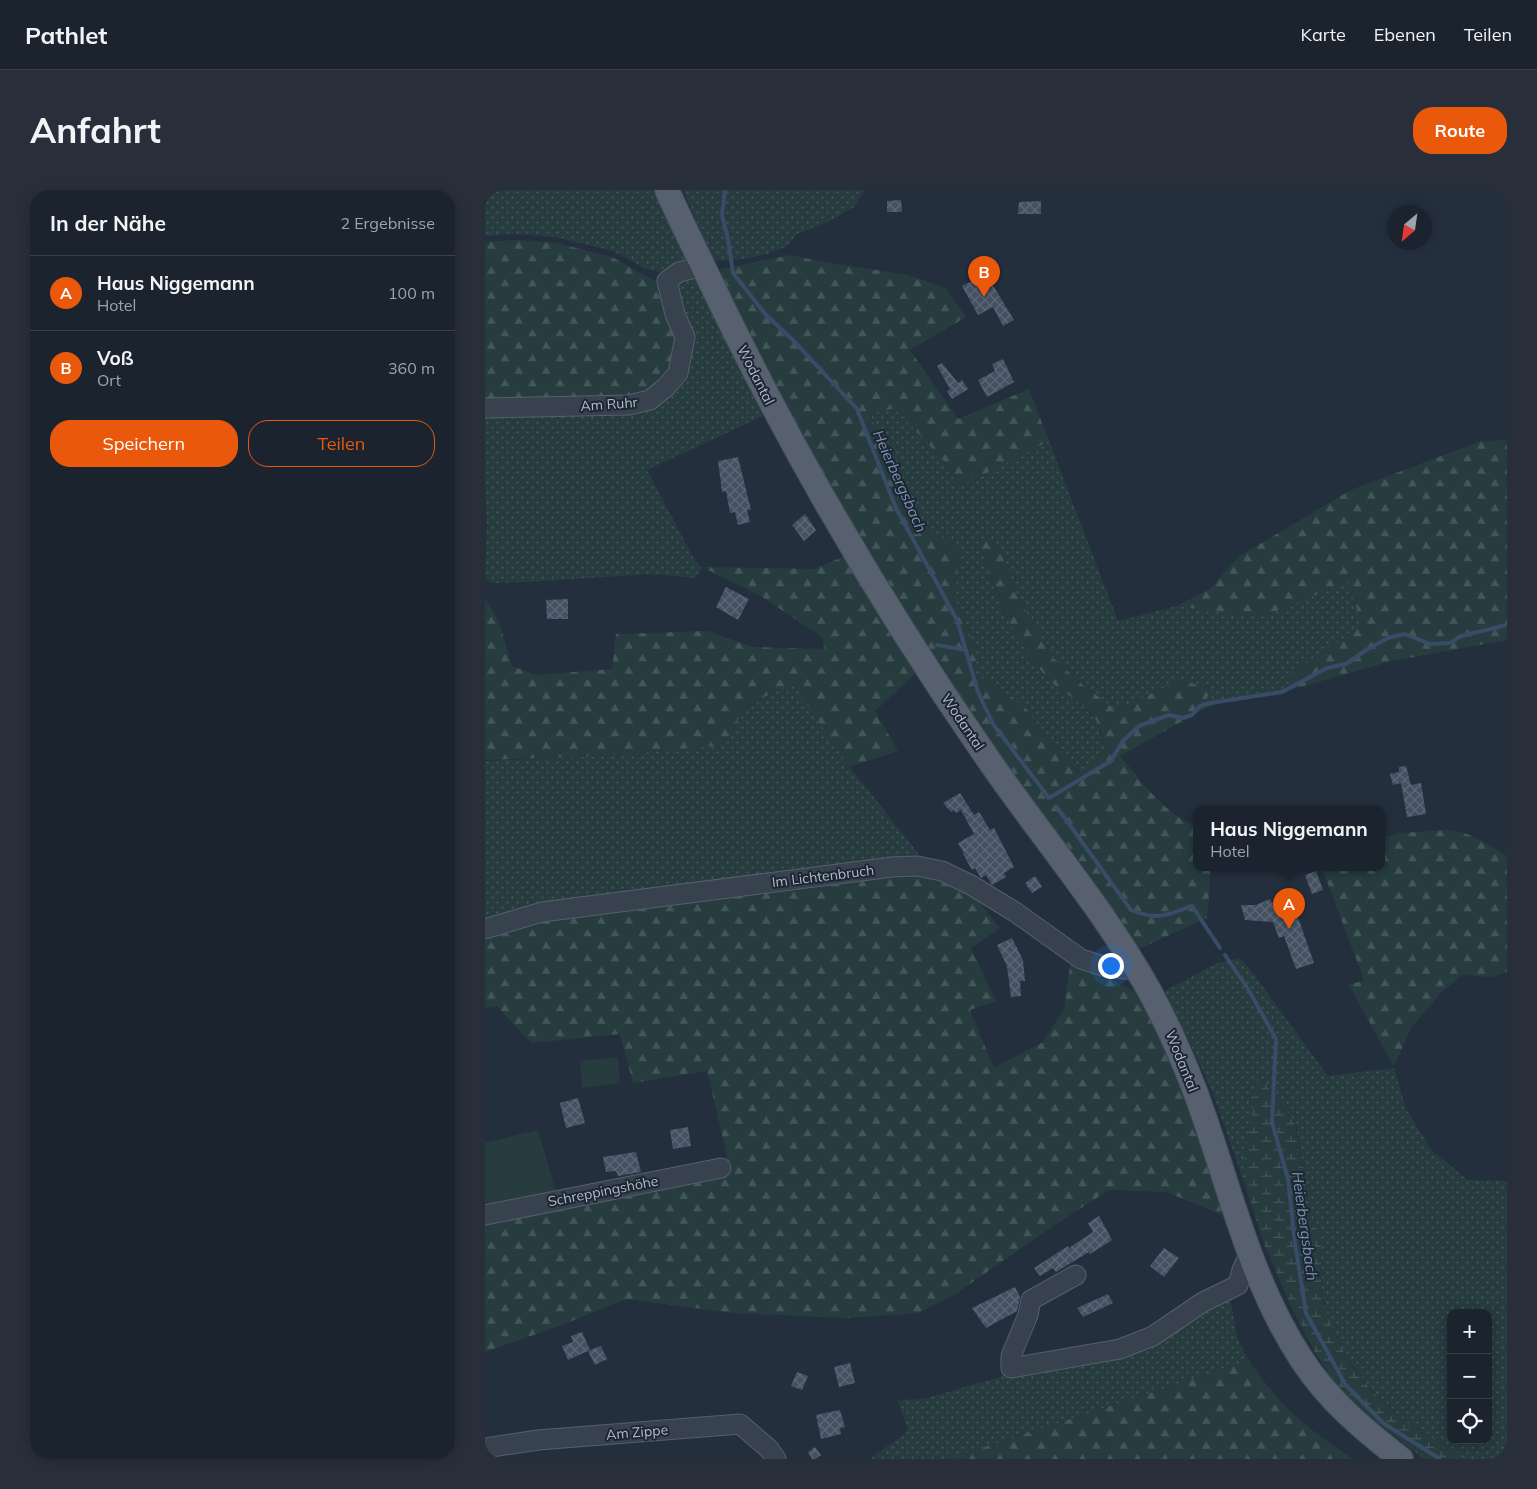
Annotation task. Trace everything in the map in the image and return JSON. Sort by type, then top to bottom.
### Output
[{"type":"main road","name":"Wodantal","points":[[667,190],[720,305],[782,424],[893,614],[988,759],[1091,900],[1137,969],[1172,1034],[1192,1084],[1249,1255],[1275,1314],[1303,1362],[1326,1391],[1362,1429],[1401,1459]]},
{"type":"street","name":"Am Ruhr","points":[[485,408],[629,405],[649,400],[666,387],[678,373],[685,336],[675,314],[667,282],[679,272],[703,266]]},
{"type":"street","name":"Im Lichtenbruch","points":[[485,929],[542,912],[892,867],[917,866],[942,871],[971,886],[1015,912],[1081,959],[1103,966],[1137,969]]},
{"type":"street","name":"Schreppingshöhe","points":[[485,1215],[721,1168]]},
{"type":"street","points":[[1076,1275],[1031,1300],[1028,1315],[1011,1356],[1011,1368],[1120,1349],[1153,1336],[1203,1302],[1238,1285],[1249,1255]]},
{"type":"street","name":"Am Zippe","points":[[485,1448],[538,1440],[739,1424],[769,1448],[776,1459]]},
{"type":"green space","points":[[485,190],[657,190],[691,262],[674,270],[660,272],[646,269],[613,251],[555,237],[515,234],[485,236]]},
{"type":"green space","points":[[683,190],[865,190],[854,207],[828,222],[798,234],[785,247],[768,254],[742,259],[713,261]]},
{"type":"green space","points":[[515,240],[557,243],[612,257],[662,285],[681,336],[673,370],[647,396],[485,405],[485,242]]},
{"type":"green space","points":[[790,255],[908,275],[945,288],[966,317],[910,350],[958,419],[1029,389],[1049,441],[959,487],[943,460],[895,408],[870,414],[897,480],[921,525],[950,542],[960,554],[954,596],[968,629],[976,656],[974,672],[1024,706],[1064,758],[1081,774],[1105,749],[1102,734],[1096,720],[1088,710],[1046,677],[1019,639],[997,594],[981,547],[988,539],[999,545],[1014,588],[1052,657],[1083,685],[1116,710],[1180,680],[1210,688],[1204,709],[1120,756],[1154,796],[1174,814],[1193,825],[1193,871],[1211,871],[1207,918],[1139,949],[986,737],[920,637],[788,417],[720,273],[721,269]]},
{"type":"green space","points":[[693,272],[767,414],[647,470],[695,561],[702,567],[695,578],[652,574],[526,582],[493,583],[486,580],[485,412],[672,283]]},
{"type":"green space","points":[[895,408],[942,459],[959,487],[1049,441],[1118,621],[1177,606],[1261,617],[1348,582],[1362,626],[1289,675],[1293,689],[1218,704],[1204,709],[1210,688],[1180,680],[1116,710],[1083,685],[1052,657],[1014,588],[999,545],[991,578],[1003,610],[1037,666],[1055,685],[1076,700],[1097,721],[1105,749],[1082,774],[1064,758],[1024,707],[974,672],[976,656],[968,629],[954,596],[960,554],[950,542],[921,525],[897,480],[870,413]]},
{"type":"green space","points":[[1507,440],[1507,640],[1392,661],[1293,689],[1288,676],[1362,626],[1348,582],[1261,617],[1177,606],[1210,589],[1238,557],[1351,490],[1481,441]]},
{"type":"green space","points":[[847,555],[919,670],[875,711],[898,751],[849,767],[792,682],[743,709],[726,745],[605,756],[485,760],[485,598],[499,622],[512,666],[537,675],[612,669],[616,634],[707,631],[753,647],[824,649],[823,638],[761,596],[702,567],[814,569]]},
{"type":"green space","points":[[792,682],[849,766],[921,857],[724,883],[485,923],[485,761],[606,756],[726,745],[743,710]]},
{"type":"green space","points":[[1456,831],[1485,842],[1507,856],[1507,972],[1491,977],[1462,975],[1440,994],[1411,1028],[1394,1067],[1349,985],[1364,980],[1323,871],[1385,871],[1385,837],[1400,833]]},
{"type":"green space","points":[[928,873],[976,898],[1000,928],[971,948],[996,1001],[970,1010],[994,1068],[1043,1042],[1064,1009],[1071,958],[1140,994],[1178,1067],[1227,1217],[1166,1192],[1109,1190],[1053,1226],[954,1295],[918,1313],[847,1318],[733,1313],[626,1299],[562,1325],[485,1352],[485,1220],[645,1187],[731,1173],[707,1071],[633,1083],[620,1034],[531,1043],[497,1006],[485,1008],[485,935],[543,917],[795,886]]},
{"type":"green space","points":[[1240,958],[1328,1076],[1394,1068],[1406,1109],[1432,1151],[1468,1180],[1507,1181],[1507,1459],[1470,1459],[1405,1421],[1372,1390],[1347,1358],[1330,1322],[1322,1295],[1321,1237],[1312,1222],[1296,1124],[1259,1075],[1242,1176],[1211,1088],[1165,991],[1217,963]]},
{"type":"green space","points":[[618,1057],[620,1083],[582,1088],[580,1061]]},
{"type":"green space","points":[[1258,1074],[1295,1124],[1312,1222],[1321,1237],[1321,1295],[1330,1322],[1347,1359],[1372,1391],[1405,1421],[1470,1459],[1424,1459],[1366,1414],[1338,1386],[1315,1353],[1290,1304],[1264,1244],[1242,1176]]},
{"type":"green space","points":[[538,1130],[557,1196],[485,1212],[485,1143]]},
{"type":"green space","points":[[1229,1294],[1238,1340],[1249,1361],[948,1459],[870,1459],[908,1431],[898,1400],[924,1399],[1017,1372],[1122,1353]]},
{"type":"green space","points":[[1249,1361],[1274,1394],[1291,1412],[1313,1431],[1353,1459],[948,1459]]},
{"type":"building","points":[[901,200],[902,212],[887,212],[887,201]]},
{"type":"building","points":[[1041,201],[1041,214],[1018,214],[1019,202]]},
{"type":"building","points":[[986,274],[1014,320],[1003,326],[993,307],[978,315],[962,286]]},
{"type":"building","points":[[1003,359],[1014,382],[987,397],[978,380],[995,371],[992,364]]},
{"type":"building","points":[[942,363],[958,383],[962,380],[968,389],[952,399],[947,391],[950,389],[937,366]]},
{"type":"building","points":[[738,457],[751,510],[747,510],[750,522],[738,525],[735,512],[730,513],[726,491],[722,492],[718,461]]},
{"type":"building","points":[[805,514],[816,530],[804,541],[792,525]]},
{"type":"building","points":[[726,587],[749,599],[738,620],[716,607]]},
{"type":"building","points":[[568,599],[568,619],[547,619],[546,600]]},
{"type":"building","points":[[1406,766],[1411,785],[1421,783],[1426,814],[1407,817],[1401,783],[1393,785],[1390,774],[1399,772],[1399,767]]},
{"type":"building","points":[[960,793],[974,815],[979,812],[990,830],[994,828],[1014,867],[1004,873],[1006,877],[992,885],[986,875],[981,878],[975,868],[972,870],[958,843],[974,834],[961,810],[956,813],[954,810],[951,812],[943,803]]},
{"type":"building","points":[[1316,871],[1323,890],[1312,894],[1305,875]]},
{"type":"building","points":[[1035,876],[1042,887],[1032,893],[1025,883]]},
{"type":"building","points":[[1270,899],[1272,903],[1283,899],[1286,905],[1293,903],[1314,963],[1296,969],[1284,936],[1279,938],[1273,922],[1245,920],[1241,905],[1256,905]]},
{"type":"building","points":[[1012,938],[1023,960],[1025,981],[1020,981],[1021,996],[1011,997],[1007,966],[997,945]]},
{"type":"building","points":[[578,1098],[585,1123],[566,1128],[560,1103]]},
{"type":"building","points":[[688,1127],[691,1146],[673,1149],[670,1130]]},
{"type":"building","points":[[636,1152],[641,1172],[618,1176],[616,1171],[606,1172],[603,1157]]},
{"type":"building","points":[[1099,1216],[1112,1240],[1056,1272],[1053,1268],[1040,1276],[1034,1268],[1093,1232],[1088,1223]]},
{"type":"building","points":[[1164,1248],[1179,1258],[1164,1277],[1150,1266]]},
{"type":"building","points":[[1015,1287],[1020,1297],[1017,1311],[986,1328],[972,1308]]},
{"type":"building","points":[[1108,1294],[1113,1303],[1083,1317],[1077,1308]]},
{"type":"building","points":[[582,1332],[590,1350],[568,1360],[562,1346],[573,1342],[571,1336]]},
{"type":"building","points":[[601,1346],[607,1359],[595,1365],[588,1351]]},
{"type":"building","points":[[850,1363],[855,1383],[839,1387],[834,1367]]},
{"type":"building","points":[[797,1372],[808,1376],[802,1390],[791,1386]]},
{"type":"building","points":[[840,1410],[845,1427],[840,1428],[841,1434],[821,1439],[816,1415]]},
{"type":"building","points":[[815,1447],[821,1455],[812,1459],[808,1452]]},
{"type":"waterway","name":"Heierbergsbach","points":[[725,190],[722,215],[733,273],[766,315],[793,340],[857,409],[896,508],[957,620],[978,692],[993,724],[1049,798],[1111,761],[1122,742],[1139,726],[1169,715],[1183,718],[1192,715],[1200,706],[1210,703],[1282,692],[1327,668],[1346,664],[1388,638],[1405,634],[1430,644],[1450,643],[1461,636],[1507,625]]},
{"type":"waterway","points":[[937,645],[966,650]]},
{"type":"waterway","name":"Heierbergsbach","points":[[1056,806],[1131,910],[1148,915],[1162,916],[1192,906],[1220,948]]},
{"type":"waterway","name":"Heierbergsbach","points":[[1225,955],[1248,989],[1276,1039],[1272,1122],[1288,1179],[1295,1243],[1306,1313],[1345,1384],[1383,1423],[1440,1459]]},
{"type":"place","name":"Voß","points":[[984,297]]},
{"type":"place","name":"Haus Niggemann","points":[[1289,929]]}]
